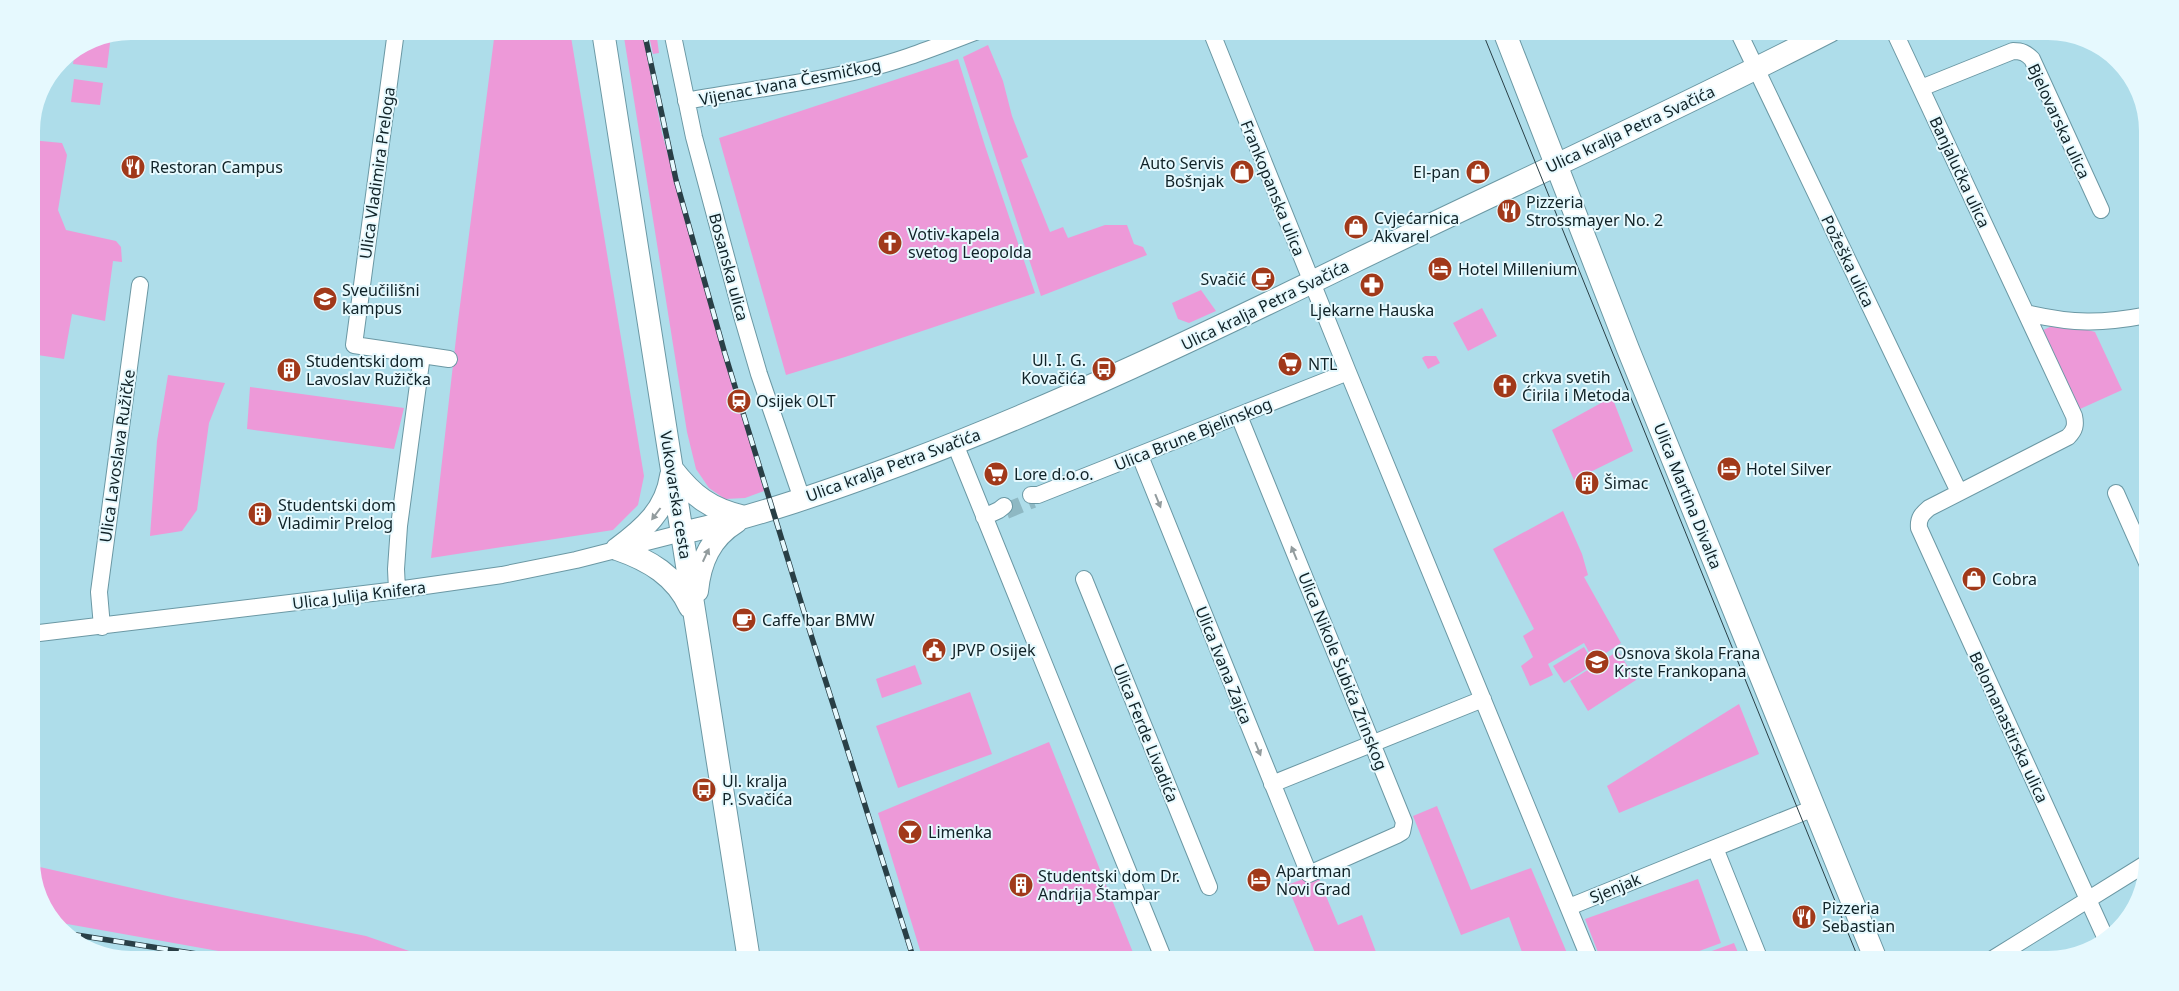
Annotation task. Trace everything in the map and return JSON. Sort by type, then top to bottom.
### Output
[{"type":"main road","name":"Vukovarska cesta","points":[[604,40],[748,951]]},
{"type":"main road","name":"Ulica Martina Divalta","points":[[1508,40],[1628,349],[1872,951]]},
{"type":"main road","name":"Ulica kralja Petra Svačića","points":[[682,533],[744,517],[802,499],[955,444],[1184,344],[1756,69],[1812,40]]},
{"type":"main road","points":[[672,469],[686,486],[705,503],[720,511],[744,517]]},
{"type":"main road","points":[[617,549],[637,534],[658,512],[670,485],[672,469]]},
{"type":"main road","points":[[696,620],[699,576],[703,560],[718,535],[744,517]]},
{"type":"main road","points":[[617,549],[630,553],[664,572],[685,595],[696,620]]},
{"type":"street","name":"Ulica Vladimira Preloga","points":[[395,40],[354,345],[422,355]]},
{"type":"street","name":"Bosanska ulica","points":[[674,40],[686,101],[754,357],[802,499]]},
{"type":"street","name":"Vijenac Ivana Česmičkog","points":[[686,101],[780,87],[863,70],[900,60],[954,40]]},
{"type":"street","name":"Frankopanska ulica","points":[[1215,40],[1311,282],[1569,906]]},
{"type":"street","name":"Požeška ulica","points":[[1742,40],[1959,492]]},
{"type":"street","name":"Banjalučka ulica","points":[[1898,40],[2074,416],[2076,424],[2068,436],[1959,492]]},
{"type":"street","name":"Bjelovarska ulica","points":[[1921,88],[2014,51],[2028,54],[2032,59],[2100,210]]},
{"type":"street","name":"Ulica Lavoslava Ružičke","points":[[102,627],[99,592],[140,285]]},
{"type":"street","points":[[2026,313],[2080,323],[2100,323],[2139,316]]},
{"type":"street","points":[[397,590],[396,569],[399,526],[422,355],[449,359]]},
{"type":"street","name":"Ulica Brune Bjelinskog","points":[[1034,497],[1348,372]]},
{"type":"street","name":"Ulica Nikole Šubića Zrinskog","points":[[1239,416],[1402,816],[1404,827],[1402,832],[1309,874]]},
{"type":"street","points":[[955,444],[998,511],[1161,951]]},
{"type":"street","name":"Ulica Ivana Zajca","points":[[1140,456],[1309,874]]},
{"type":"street","name":"Belomanastirska ulica","points":[[1959,492],[1922,514],[1918,521],[1921,536],[2103,932]]},
{"type":"street","points":[[2116,493],[2139,545]]},
{"type":"street","name":"Ulica Julija Knifera","points":[[40,633],[397,590],[537,569],[682,533]]},
{"type":"street","name":"Ulica Ferde Livadića","points":[[1084,579],[1208,887]]},
{"type":"street","points":[[1272,784],[1483,699]]},
{"type":"street","name":"Sjenjak","points":[[1586,951],[1569,906],[1814,808]]},
{"type":"street","points":[[1714,848],[1756,951]]},
{"type":"street","points":[[2005,951],[2138,868]]},
{"type":"shaded area","points":[[494,40],[571,40],[644,476],[638,505],[613,530],[431,558],[458,321]]},
{"type":"shaded area","points":[[624,40],[644,40],[662,133],[711,312],[764,491],[745,498],[725,499],[709,488],[696,469],[687,432]]},
{"type":"shaded area","points":[[650,40],[657,40],[659,53],[653,54]]},
{"type":"shaded area","points":[[110,43],[107,68],[73,64],[73,61],[80,55]]},
{"type":"shaded area","points":[[988,45],[1003,81],[1012,116],[1028,157],[1021,160],[1050,232],[1063,227],[1068,238],[1105,225],[1127,225],[1134,244],[1143,247],[1147,255],[1041,296],[963,57]]},
{"type":"shaded area","points":[[958,59],[985,146],[1035,293],[786,375],[719,138]]},
{"type":"shaded area","points":[[74,79],[103,83],[100,105],[71,102]]},
{"type":"shaded area","points":[[40,141],[62,143],[67,155],[58,210],[66,230],[116,241],[121,247],[122,262],[113,261],[105,321],[72,314],[64,359],[40,355]]},
{"type":"shaded area","points":[[1201,290],[1216,311],[1189,323],[1178,319],[1172,303]]},
{"type":"shaded area","points":[[1482,308],[1497,336],[1468,351],[1453,323]]},
{"type":"shaded area","points":[[2054,325],[2069,325],[2095,332],[2122,390],[2080,409],[2041,331]]},
{"type":"shaded area","points":[[1425,356],[1436,356],[1440,363],[1428,369],[1422,358]]},
{"type":"shaded area","points":[[168,375],[225,383],[209,423],[197,510],[182,531],[150,536],[157,441]]},
{"type":"shaded area","points":[[250,387],[404,408],[394,449],[247,429]]},
{"type":"shaded area","points":[[1612,397],[1633,451],[1574,480],[1552,430]]},
{"type":"shaded area","points":[[1563,511],[1582,554],[1588,575],[1584,577],[1621,643],[1594,661],[1584,643],[1548,664],[1553,675],[1530,686],[1521,666],[1533,657],[1523,636],[1534,629],[1493,549]]},
{"type":"shaded area","points":[[1584,647],[1594,664],[1564,683],[1553,666]]},
{"type":"shaded area","points":[[1618,651],[1636,680],[1588,711],[1570,681]]},
{"type":"shaded area","points":[[915,665],[922,684],[882,698],[876,679]]},
{"type":"shaded area","points":[[970,692],[992,754],[898,788],[876,726]]},
{"type":"shaded area","points":[[1739,704],[1759,754],[1619,813],[1607,786]]},
{"type":"shaded area","points":[[1049,742],[1132,951],[920,951],[878,813]]},
{"type":"shaded area","points":[[1437,806],[1471,890],[1531,868],[1566,951],[1522,951],[1509,917],[1461,935],[1413,816]]},
{"type":"shaded area","points":[[40,867],[176,898],[366,936],[409,951],[219,951],[67,924],[55,911],[49,900]]},
{"type":"shaded area","points":[[1317,874],[1338,925],[1362,915],[1376,951],[1314,951],[1287,885]]},
{"type":"shaded area","points":[[1698,879],[1721,943],[1699,951],[1597,951],[1585,919]]},
{"type":"shaded area","points":[[1734,943],[1737,951],[1712,951]]},
{"type":"tunnel","points":[[1006,511],[1033,500]]},
{"type":"tram line","points":[[1486,40],[1855,951]]},
{"type":"railway","points":[[646,40],[676,180],[725,354],[911,951]]},
{"type":"railway","points":[[81,936],[178,951]]},
{"type":"place","name":"Restoran Campus","points":[[133,167]]},
{"type":"place","name":"Auto Servis Bošnjak","points":[[1242,172]]},
{"type":"place","name":"El-pan","points":[[1478,172]]},
{"type":"place","name":"Pizzeria Strossmayer No. 2","points":[[1509,211]]},
{"type":"place","name":"Cvjećarnica Akvarel","points":[[1356,227]]},
{"type":"place","name":"Votiv-kapela svetog Leopolda","points":[[890,243]]},
{"type":"place","name":"Hotel Millenium","points":[[1440,269]]},
{"type":"place","name":"Svačić","points":[[1263,279]]},
{"type":"place","name":"Ljekarne Hauska","points":[[1372,285]]},
{"type":"place","name":"Sveučilišni kampus","points":[[325,299]]},
{"type":"place","name":"NTL","points":[[1290,364]]},
{"type":"place","name":"Ul. I. G. Kovačića","points":[[1104,369]]},
{"type":"place","name":"Studentski dom Lavoslav Ružička","points":[[289,370]]},
{"type":"place","name":"crkva svetih Ćirila i Metoda","points":[[1505,386]]},
{"type":"place","name":"Osijek OLT","points":[[739,401]]},
{"type":"place","name":"Hotel Silver","points":[[1729,469]]},
{"type":"place","name":"Lore d.o.o.","points":[[996,474]]},
{"type":"place","name":"Šimac","points":[[1587,483]]},
{"type":"place","name":"Studentski dom Vladimir Prelog","points":[[260,514]]},
{"type":"place","name":"Cobra","points":[[1974,579]]},
{"type":"place","name":"Caffe bar BMW","points":[[744,620]]},
{"type":"place","name":"JPVP Osijek","points":[[934,650]]},
{"type":"place","name":"Osnova škola Frana Krste Frankopana","points":[[1597,662]]},
{"type":"place","name":"Ul. kralja P. Svačića","points":[[704,790]]},
{"type":"place","name":"Limenka","points":[[910,832]]},
{"type":"place","name":"Apartman Novi Grad","points":[[1259,880]]},
{"type":"place","name":"Studentski dom Dr. Andrija Štampar","points":[[1021,885]]},
{"type":"place","name":"Pizzeria Sebastian","points":[[1804,917]]}]
